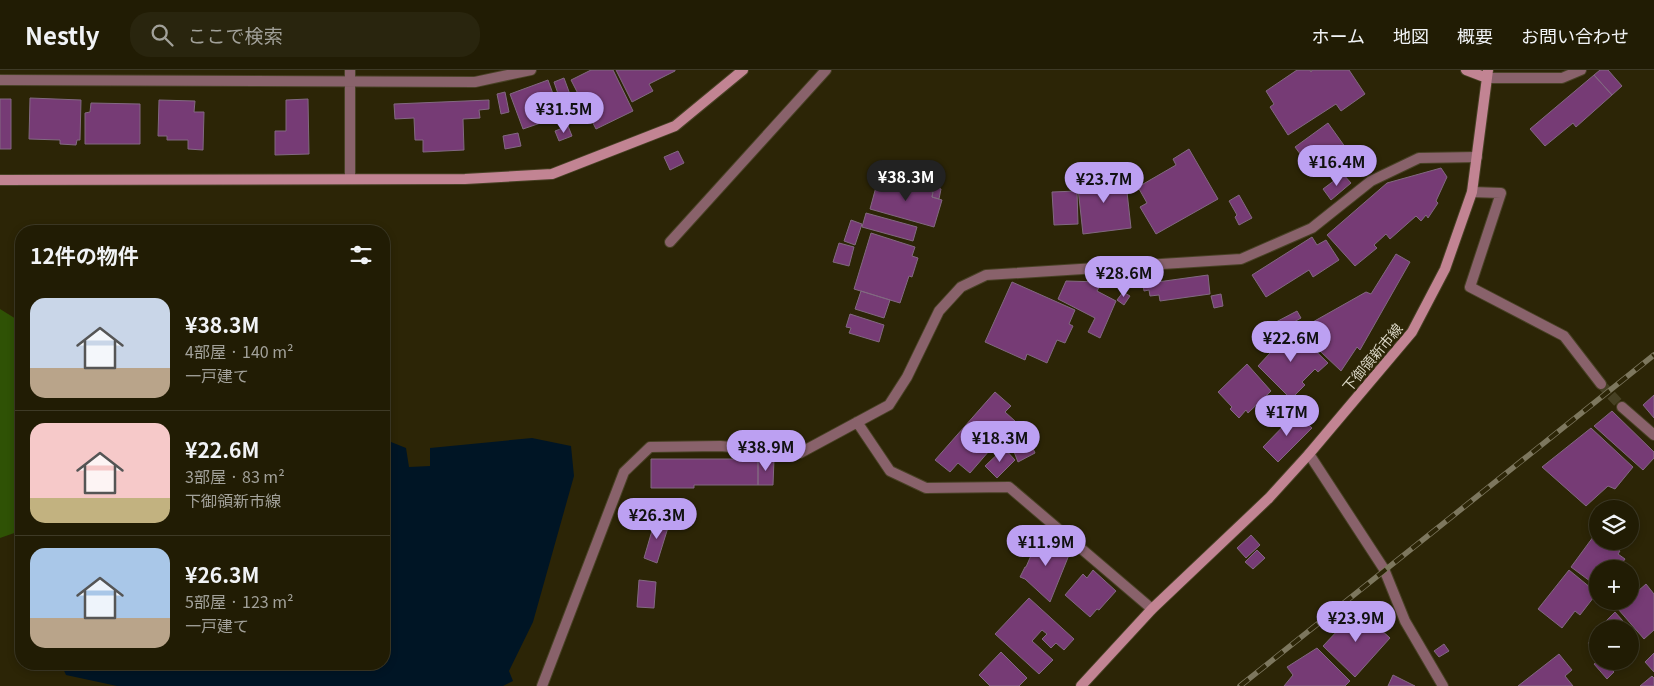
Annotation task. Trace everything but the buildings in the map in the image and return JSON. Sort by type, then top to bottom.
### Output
[{"type":"street","points":[[350,70],[350,179]]},
{"type":"street","points":[[0,80],[475,82],[531,70]]},
{"type":"street","points":[[0,180],[465,179],[552,174],[676,126],[743,70]]},
{"type":"street","points":[[670,242],[826,70]]},
{"type":"street","points":[[1466,70],[1488,74],[1562,78],[1581,70]]},
{"type":"street","name":"下御領新市線","points":[[1081,686],[1152,609],[1269,498],[1309,454],[1412,332],[1445,269],[1472,192],[1488,74]]},
{"type":"street","points":[[542,686],[624,472],[650,447],[720,446],[800,453],[889,405],[907,378],[939,311],[961,287],[986,275],[1241,259],[1312,228],[1371,181],[1418,158],[1477,157]]},
{"type":"street","points":[[1472,192],[1501,193],[1470,287],[1564,336],[1601,384]]},
{"type":"street","points":[[1622,407],[1654,435]]},
{"type":"street","points":[[857,422],[890,471],[926,488],[1009,487],[1152,609]]},
{"type":"street","points":[[1309,454],[1384,569],[1405,621],[1443,686]]},
{"type":"green space","points":[[0,309],[15,318],[15,533],[0,538]]},
{"type":"water","points":[[532,438],[571,446],[574,476],[533,622],[509,671],[513,681],[503,686],[117,686],[66,675],[64,670],[390,670],[390,441],[406,448],[409,467],[430,466],[430,448]]},
{"type":"tunnel","points":[[1601,384],[1622,407]]},
{"type":"railway","points":[[1240,686],[1654,355]]}]
